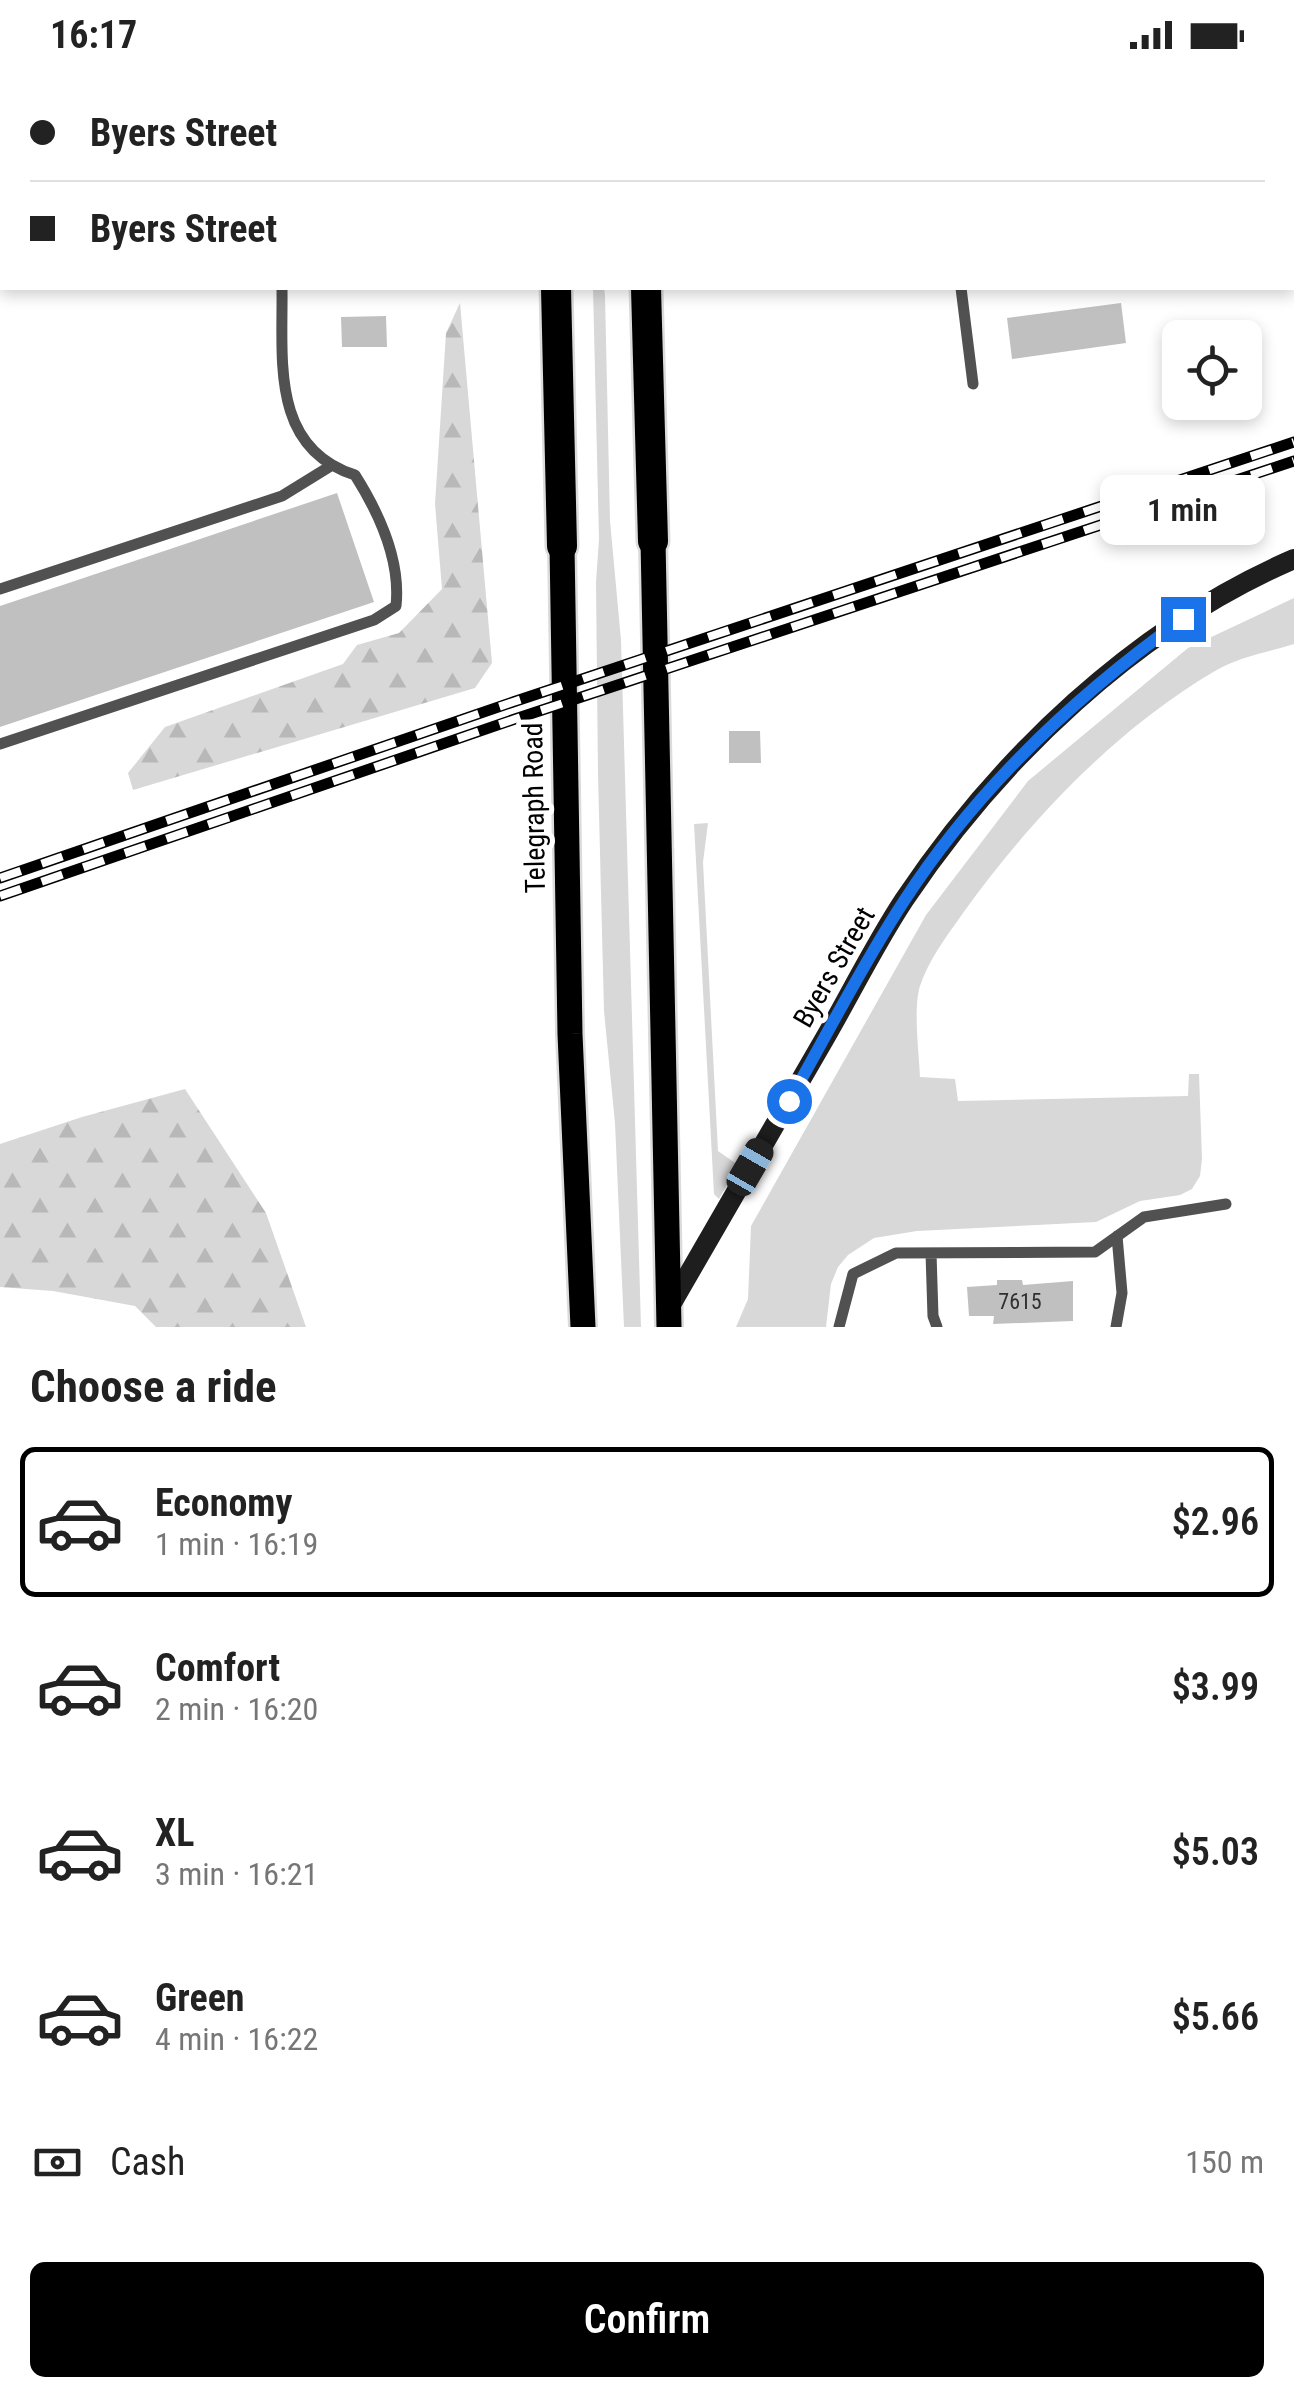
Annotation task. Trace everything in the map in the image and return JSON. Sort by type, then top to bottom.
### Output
[{"type":"highway","name":"Telegraph Road","points":[[556,290],[562,546]]},
{"type":"highway","points":[[646,290],[653,541]]},
{"type":"main road","points":[[653,541],[669,1318]]},
{"type":"main road","name":"Telegraph Road","points":[[562,546],[570,1034],[583,1327]]},
{"type":"street","name":"Byers Street","points":[[669,1318],[904,901],[993,786],[1099,682],[1145,646],[1224,594],[1294,559]]},
{"type":"lane","points":[[0,744],[374,620],[396,606],[398,581],[376,509],[355,475],[329,467],[290,420],[284,384],[282,290]]},
{"type":"lane","points":[[961,290],[972,384]]},
{"type":"lane","points":[[0,588],[282,496],[329,467]]},
{"type":"lane","points":[[839,1327],[853,1274],[896,1253],[1095,1252],[1144,1217],[1226,1204]]},
{"type":"lane","points":[[1116,1327],[1122,1293],[1117,1236]]},
{"type":"lane","points":[[930,1253],[937,1327]]},
{"type":"green space","points":[[593,290],[604,290],[605,295],[610,521],[621,640],[641,1327],[624,1327],[615,1123],[604,1011],[598,774],[599,539]]},
{"type":"green space","points":[[460,303],[492,663],[475,688],[133,790],[128,773],[165,727],[343,664],[357,645],[399,633],[442,589],[435,504],[446,333]]},
{"type":"green space","points":[[1294,598],[1294,644],[1233,662],[1178,694],[1109,749],[1046,811],[951,930],[928,966],[918,995],[920,1077],[955,1079],[958,1101],[1188,1096],[1189,1074],[1199,1074],[1202,1159],[1200,1176],[1192,1189],[1180,1195],[1140,1201],[1096,1222],[917,1231],[874,1238],[848,1255],[838,1267],[831,1284],[826,1327],[736,1327],[748,1299],[751,1226],[926,915],[1028,781],[1188,648]]},
{"type":"green space","points":[[708,823],[703,862],[718,1151],[738,1165],[719,1199],[714,1194],[694,824]]},
{"type":"green space","points":[[185,1089],[266,1213],[306,1327],[156,1327],[135,1306],[53,1291],[0,1287],[0,1144]]},
{"type":"building","points":[[1121,303],[1126,343],[1012,359],[1007,318]]},
{"type":"building","points":[[386,316],[387,347],[342,347],[341,317]]},
{"type":"building","points":[[337,493],[374,602],[0,727],[0,606]]},
{"type":"building","points":[[729,731],[760,731],[761,763],[729,763]]},
{"type":"building","points":[[997,1280],[1022,1280],[1023,1285],[1073,1281],[1073,1321],[993,1324],[994,1316],[969,1316],[967,1287],[997,1285]]},
{"type":"railway","points":[[0,878],[1294,442]]},
{"type":"railway","points":[[0,896],[515,719],[1294,461]]},
{"type":"route","points":[[789,1101],[904,901],[993,786],[1099,682],[1183,619]]}]
